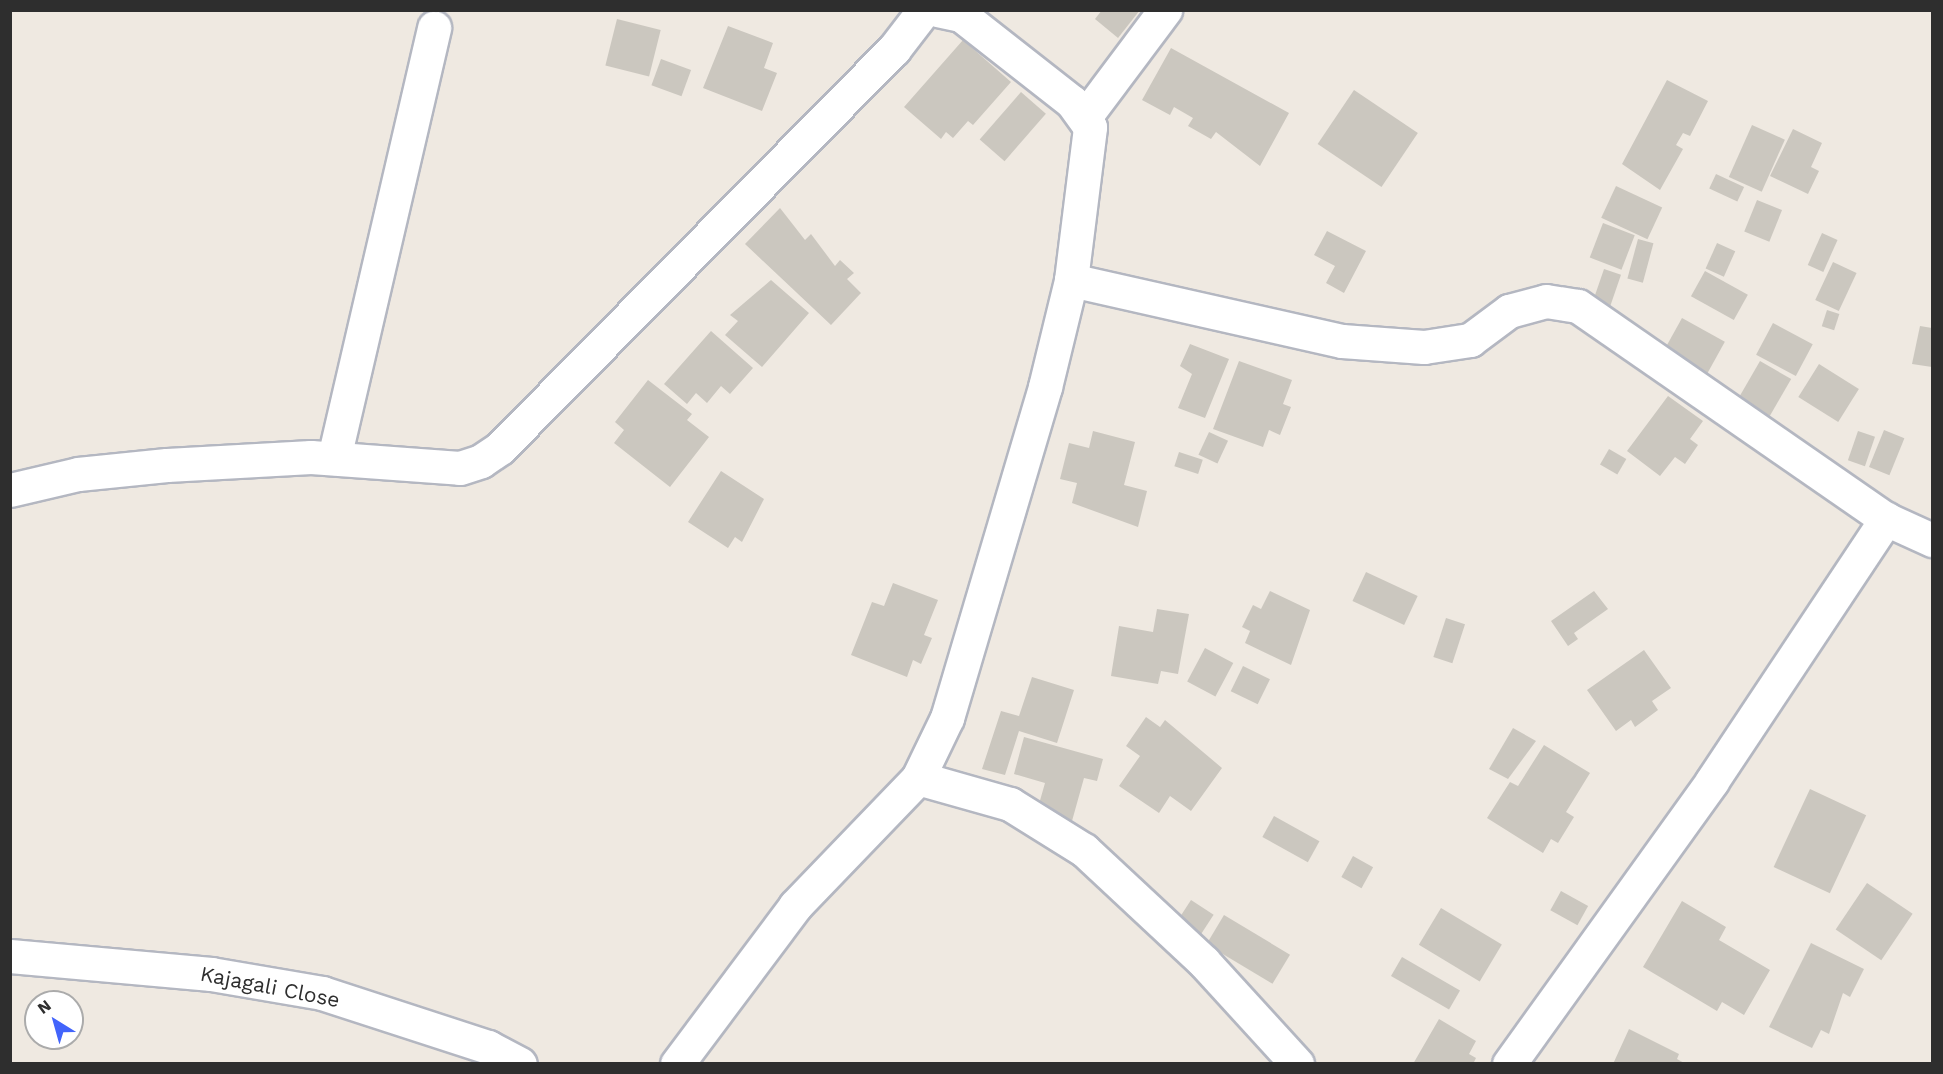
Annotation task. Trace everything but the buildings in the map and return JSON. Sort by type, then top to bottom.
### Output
[{"type":"street","points":[[10,490],[112,471],[334,458],[460,468],[500,448],[894,49],[924,10]]},
{"type":"street","points":[[677,1064],[795,906],[918,778],[947,718],[996,560],[1071,280],[1090,138],[1085,117],[961,15],[939,10]]},
{"type":"street","points":[[1085,117],[1165,10]]},
{"type":"street","points":[[334,458],[434,27]]},
{"type":"street","points":[[1071,280],[1342,341],[1424,347],[1470,340],[1509,311],[1546,301],[1578,306],[1887,519],[1932,540]]},
{"type":"street","points":[[1509,1064],[1718,771],[1887,519]]},
{"type":"street","points":[[918,778],[1010,804],[1084,850],[1204,962],[1297,1064]]},
{"type":"street","name":"Kajagali Close","points":[[10,956],[211,974],[322,993],[488,1047],[520,1064]]}]
